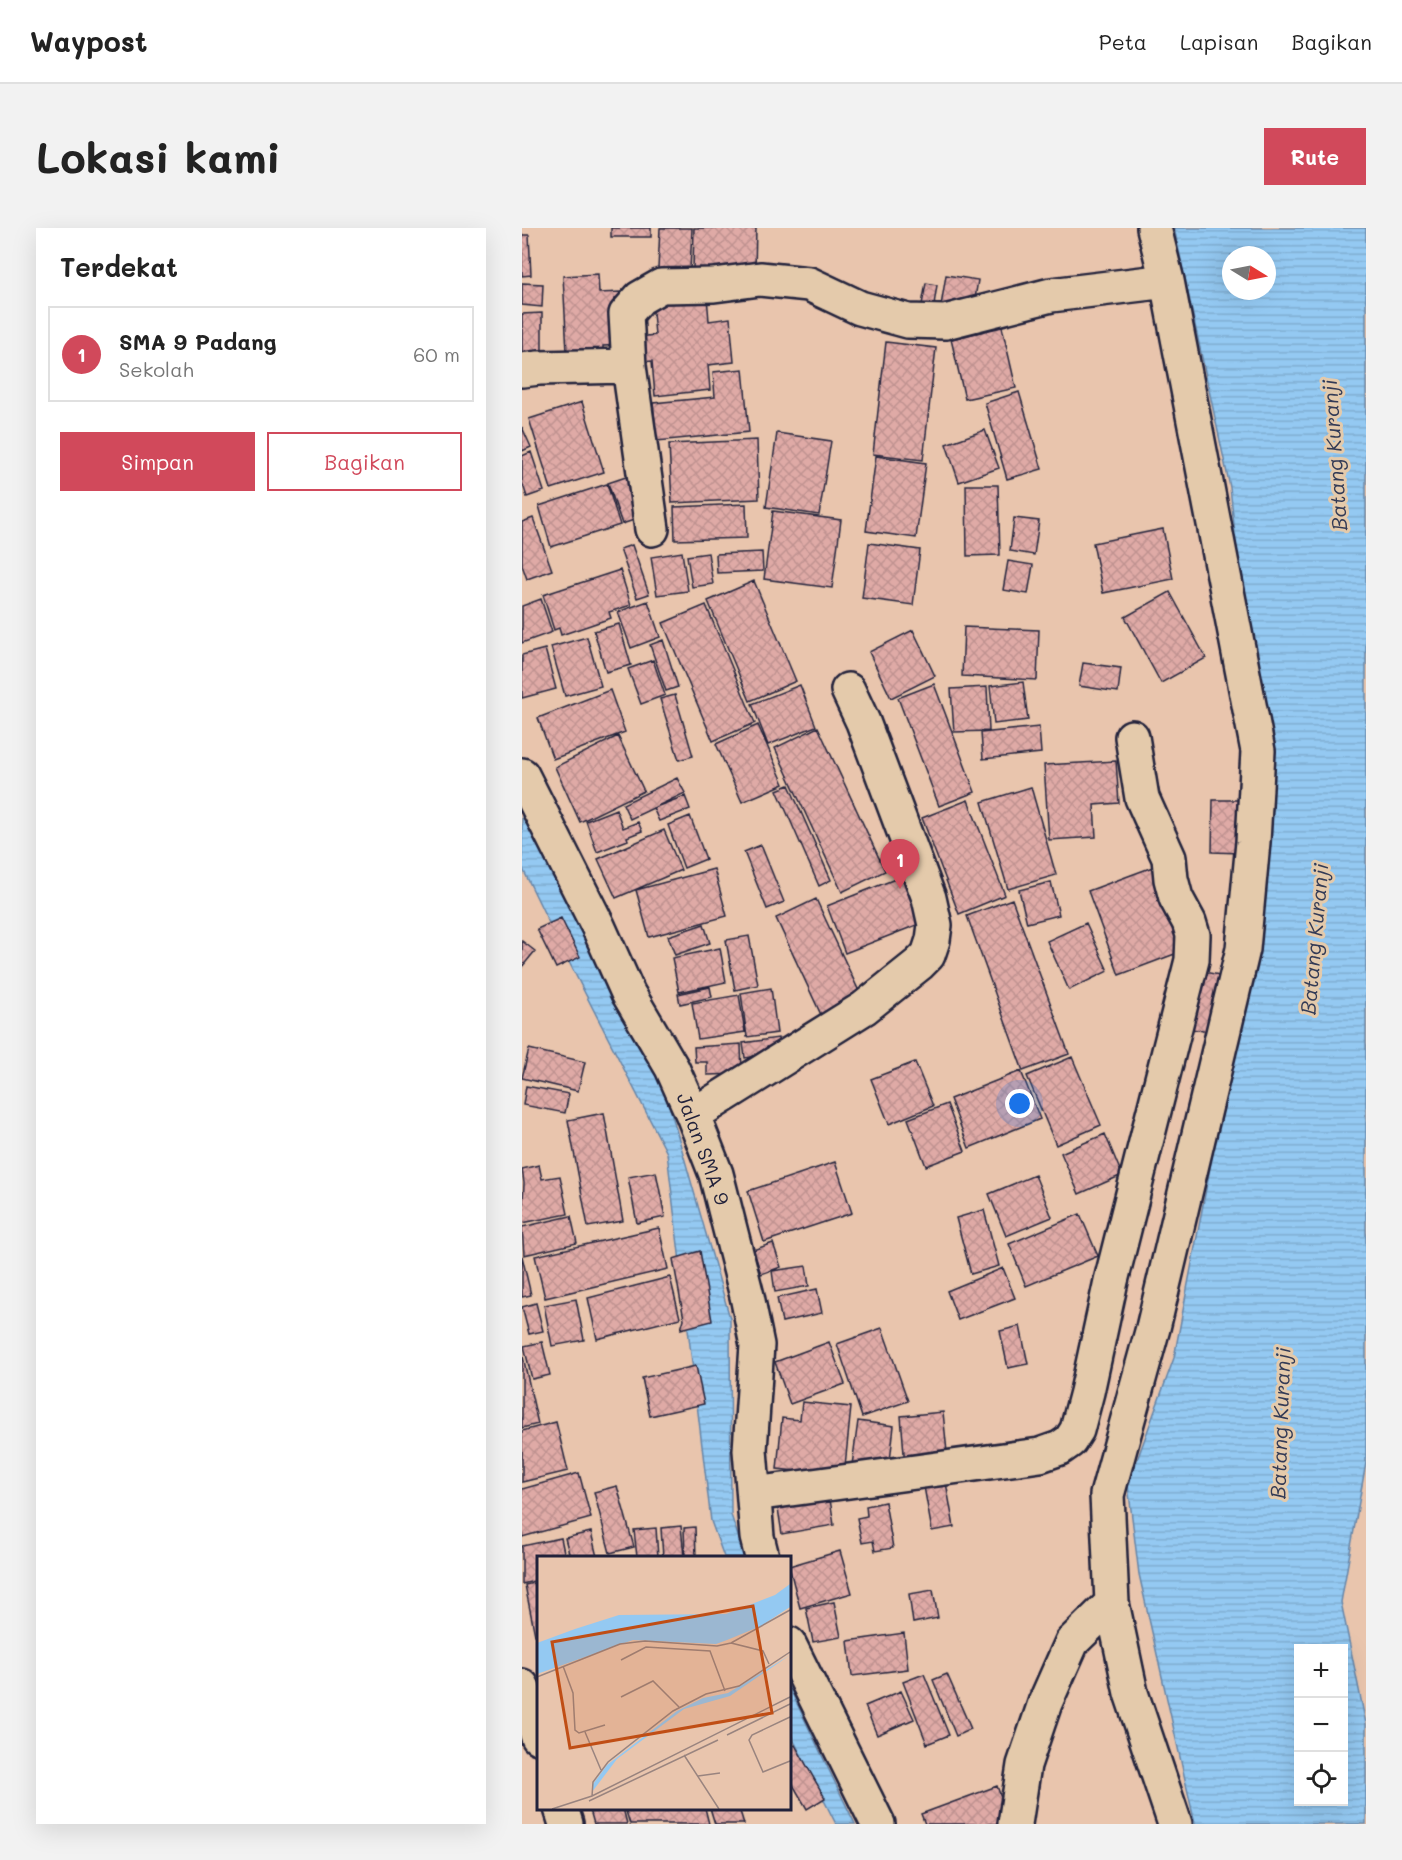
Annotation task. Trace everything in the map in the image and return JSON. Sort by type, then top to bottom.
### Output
[{"type":"street","points":[[1154,228],[1167,281],[1258,751],[1253,842],[1243,949],[1154,1328],[1107,1495],[1112,1603],[1131,1693],[1175,1824]]},
{"type":"street","points":[[652,529],[629,366],[626,314],[640,298],[661,286],[714,285],[760,279],[809,284],[860,308],[908,321],[945,322],[1051,295],[1167,281]]},
{"type":"street","points":[[522,370],[629,366]]},
{"type":"street","points":[[693,1115],[864,1008],[928,955],[935,926],[928,898],[863,722],[848,690]]},
{"type":"street","points":[[754,1494],[1041,1455],[1060,1448],[1070,1441],[1077,1430],[1113,1270],[1182,1003],[1194,943],[1189,922],[1176,898],[1169,858],[1142,798],[1132,737]]},
{"type":"street","name":"Jalan SMA 9","points":[[522,775],[598,926],[628,993],[672,1068],[716,1174],[747,1296],[757,1346],[750,1450],[757,1537],[762,1556]]},
{"type":"street","points":[[1015,1824],[1024,1765],[1045,1703],[1072,1642],[1112,1603]]},
{"type":"street","points":[[790,1646],[878,1824]]},
{"type":"street","points":[[522,1686],[537,1734]]},
{"type":"street","points":[[561,1809],[566,1824]]},
{"type":"water","name":"Batang Kuranji","points":[[1174,228],[1366,228],[1366,1463],[1341,1602],[1366,1724],[1366,1824],[1195,1824],[1139,1574],[1128,1485],[1174,1358],[1269,856],[1230,487]]},
{"type":"water","points":[[522,813],[666,1094],[730,1318],[731,1515],[745,1556],[724,1556],[711,1521],[667,1153],[522,867]]},
{"type":"water","points":[[790,1689],[855,1824],[836,1824],[790,1733]]},
{"type":"building","points":[[611,228],[651,228],[651,237],[611,237]]},
{"type":"building","points":[[660,228],[692,228],[690,270],[658,269]]},
{"type":"building","points":[[694,228],[756,228],[755,271],[693,269]]},
{"type":"building","points":[[522,235],[529,235],[531,275],[522,276]]},
{"type":"building","points":[[598,274],[599,293],[621,292],[623,345],[603,346],[603,351],[567,352],[563,276]]},
{"type":"building","points":[[946,275],[978,280],[973,311],[941,306]]},
{"type":"building","points":[[522,283],[543,284],[542,307],[522,305]]},
{"type":"building","points":[[926,283],[937,285],[932,317],[920,315]]},
{"type":"building","points":[[707,296],[709,321],[730,318],[734,362],[708,365],[710,390],[655,396],[652,361],[642,362],[639,337],[655,335],[652,301]]},
{"type":"building","points":[[542,313],[542,360],[522,360],[522,314]]},
{"type":"building","points":[[1002,327],[1016,388],[965,399],[951,339]]},
{"type":"building","points":[[886,342],[936,348],[923,460],[873,454]]},
{"type":"building","points":[[743,369],[749,432],[657,441],[653,403],[715,397],[713,372]]},
{"type":"building","points":[[1019,392],[1042,469],[1007,479],[985,403]]},
{"type":"building","points":[[582,402],[604,472],[551,489],[529,419]]},
{"type":"building","points":[[522,427],[531,447],[522,451]]},
{"type":"building","points":[[985,430],[999,468],[959,482],[946,444]]},
{"type":"building","points":[[777,433],[831,441],[819,515],[766,507]]},
{"type":"building","points":[[757,440],[759,499],[672,503],[669,444]]},
{"type":"building","points":[[531,452],[544,491],[527,497],[522,482],[522,456]]},
{"type":"building","points":[[876,456],[926,463],[916,538],[866,531]]},
{"type":"building","points":[[629,476],[643,517],[622,524],[608,483]]},
{"type":"building","points":[[607,484],[620,525],[551,547],[539,506]]},
{"type":"building","points":[[966,485],[998,485],[1000,555],[967,556]]},
{"type":"building","points":[[746,504],[747,538],[675,540],[674,507]]},
{"type":"building","points":[[773,511],[841,520],[832,588],[764,579]]},
{"type":"building","points":[[533,518],[552,570],[527,579],[522,565],[522,522]]},
{"type":"building","points":[[1014,518],[1039,521],[1034,555],[1010,551]]},
{"type":"building","points":[[1163,529],[1173,579],[1103,593],[1093,543]]},
{"type":"building","points":[[869,543],[920,550],[913,605],[862,598]]},
{"type":"building","points":[[632,545],[649,594],[637,598],[620,549]]},
{"type":"building","points":[[682,552],[688,591],[657,595],[651,557]]},
{"type":"building","points":[[762,552],[763,571],[717,573],[716,554]]},
{"type":"building","points":[[708,553],[713,584],[692,587],[687,556]]},
{"type":"building","points":[[1008,561],[1033,565],[1028,594],[1003,590]]},
{"type":"building","points":[[620,570],[631,605],[609,612],[611,618],[561,635],[559,628],[554,630],[543,595]]},
{"type":"building","points":[[754,581],[796,681],[750,701],[708,601]]},
{"type":"building","points":[[1170,592],[1206,658],[1161,683],[1125,617]]},
{"type":"building","points":[[541,599],[552,632],[522,643],[522,606]]},
{"type":"building","points":[[648,601],[660,637],[631,648],[618,612]]},
{"type":"building","points":[[706,605],[755,723],[713,741],[663,623]]},
{"type":"building","points":[[619,624],[631,665],[606,672],[594,631]]},
{"type":"building","points":[[964,627],[1039,630],[1037,680],[962,676]]},
{"type":"building","points":[[913,630],[935,676],[891,698],[869,652]]},
{"type":"building","points":[[587,637],[601,686],[565,696],[551,647]]},
{"type":"building","points":[[663,640],[678,687],[666,691],[650,645]]},
{"type":"building","points":[[545,649],[556,689],[522,698],[522,655]]},
{"type":"building","points":[[653,660],[665,695],[641,704],[628,669]]},
{"type":"building","points":[[1083,663],[1121,668],[1118,692],[1079,686]]},
{"type":"building","points":[[1023,682],[1028,720],[994,724],[990,686]]},
{"type":"building","points":[[934,684],[975,792],[939,806],[898,698]]},
{"type":"building","points":[[800,685],[816,726],[768,745],[752,704]]},
{"type":"building","points":[[987,687],[989,731],[954,732],[951,689]]},
{"type":"building","points":[[610,690],[625,732],[553,759],[538,718]]},
{"type":"building","points":[[675,695],[693,756],[679,760],[660,699]]},
{"type":"building","points":[[758,725],[784,784],[742,802],[716,744]]},
{"type":"building","points":[[818,727],[885,871],[842,892],[775,748]]},
{"type":"building","points":[[1039,727],[1041,753],[983,759],[981,733]]},
{"type":"building","points":[[618,736],[644,791],[580,822],[555,767]]},
{"type":"building","points":[[1116,761],[1119,803],[1094,805],[1096,837],[1049,840],[1044,765]]},
{"type":"building","points":[[677,778],[685,793],[630,819],[623,804]]},
{"type":"building","points":[[789,785],[831,880],[819,886],[777,790]]},
{"type":"building","points":[[1031,787],[1056,875],[1008,889],[982,802]]},
{"type":"building","points":[[685,796],[690,809],[659,821],[653,808]]},
{"type":"building","points":[[968,800],[1005,895],[959,914],[922,818]]},
{"type":"building","points":[[1213,800],[1241,800],[1241,853],[1212,852]]},
{"type":"building","points":[[616,809],[623,828],[638,822],[642,831],[627,837],[628,840],[597,852],[586,821]]},
{"type":"building","points":[[690,816],[706,859],[684,868],[668,825]]},
{"type":"building","points":[[664,830],[681,870],[616,898],[598,859]]},
{"type":"building","points":[[761,845],[784,902],[767,909],[744,852]]},
{"type":"building","points":[[1158,865],[1188,949],[1119,975],[1088,891]]},
{"type":"building","points":[[714,869],[727,916],[649,937],[636,890]]},
{"type":"building","points":[[913,872],[932,919],[845,953],[827,906]]},
{"type":"building","points":[[1051,882],[1059,915],[1027,923],[1019,890]]},
{"type":"building","points":[[816,899],[863,1000],[823,1019],[776,918]]},
{"type":"building","points":[[1012,899],[1069,1054],[1023,1071],[967,916]]},
{"type":"building","points":[[561,918],[580,957],[556,968],[537,929]]},
{"type":"building","points":[[1086,923],[1108,971],[1069,990],[1047,941]]},
{"type":"building","points":[[704,924],[710,943],[675,955],[668,936]]},
{"type":"building","points":[[749,936],[758,985],[735,990],[726,940]]},
{"type":"building","points":[[522,941],[535,951],[522,967]]},
{"type":"building","points":[[720,948],[726,982],[679,992],[672,958]]},
{"type":"building","points":[[1204,972],[1220,975],[1208,1032],[1192,1029]]},
{"type":"building","points":[[710,987],[712,997],[680,1004],[678,994]]},
{"type":"building","points":[[771,988],[777,1033],[747,1037],[741,993]]},
{"type":"building","points":[[739,995],[745,1032],[698,1039],[692,1003]]},
{"type":"building","points":[[778,1038],[780,1053],[745,1058],[743,1043]]},
{"type":"building","points":[[741,1044],[742,1074],[707,1075],[707,1062],[695,1062],[694,1047]]},
{"type":"building","points":[[529,1049],[585,1062],[578,1091],[522,1078]]},
{"type":"building","points":[[1072,1057],[1101,1125],[1056,1145],[1027,1076]]},
{"type":"building","points":[[915,1062],[933,1106],[889,1124],[871,1079]]},
{"type":"building","points":[[1021,1071],[1040,1119],[969,1148],[950,1099]]},
{"type":"building","points":[[526,1086],[569,1094],[565,1113],[523,1105]]},
{"type":"building","points":[[947,1104],[965,1151],[926,1166],[908,1119]]},
{"type":"building","points":[[604,1113],[623,1221],[588,1227],[568,1120]]},
{"type":"building","points":[[1105,1134],[1122,1175],[1079,1194],[1061,1153]]},
{"type":"building","points":[[835,1162],[852,1213],[764,1242],[748,1191]]},
{"type":"building","points":[[539,1165],[542,1179],[560,1176],[568,1214],[522,1223],[524,1183],[522,1169]]},
{"type":"building","points":[[656,1172],[665,1217],[637,1223],[628,1177]]},
{"type":"building","points":[[1035,1175],[1052,1217],[1006,1236],[989,1194]]},
{"type":"building","points":[[984,1210],[999,1266],[971,1274],[956,1218]]},
{"type":"building","points":[[1080,1214],[1098,1256],[1026,1286],[1009,1244]]},
{"type":"building","points":[[571,1216],[577,1243],[524,1255],[522,1227]]},
{"type":"building","points":[[659,1228],[668,1269],[545,1298],[535,1256]]},
{"type":"building","points":[[773,1243],[781,1267],[761,1274],[753,1250]]},
{"type":"building","points":[[700,1251],[712,1321],[681,1329],[684,1319],[673,1259]]},
{"type":"building","points":[[522,1256],[531,1295],[522,1297]]},
{"type":"building","points":[[806,1266],[809,1286],[775,1292],[772,1271]]},
{"type":"building","points":[[1003,1268],[1015,1298],[958,1320],[947,1291]]},
{"type":"building","points":[[670,1277],[680,1318],[597,1339],[588,1298]]},
{"type":"building","points":[[817,1289],[822,1313],[782,1322],[777,1298]]},
{"type":"building","points":[[576,1299],[584,1340],[552,1346],[544,1305]]},
{"type":"building","points":[[536,1303],[543,1331],[529,1334],[522,1307]]},
{"type":"building","points":[[1020,1326],[1028,1364],[1008,1368],[1000,1331]]},
{"type":"building","points":[[882,1328],[908,1401],[862,1417],[837,1344]]},
{"type":"building","points":[[542,1342],[550,1375],[532,1379],[524,1346]]},
{"type":"building","points":[[829,1342],[845,1384],[790,1404],[775,1362]]},
{"type":"building","points":[[522,1352],[538,1424],[522,1428]]},
{"type":"building","points":[[696,1366],[704,1404],[650,1416],[642,1378]]},
{"type":"building","points":[[802,1402],[851,1407],[844,1476],[777,1469],[782,1418],[800,1420]]},
{"type":"building","points":[[943,1412],[948,1462],[905,1466],[901,1416]]},
{"type":"building","points":[[858,1421],[894,1426],[889,1470],[852,1465]]},
{"type":"building","points":[[556,1422],[568,1471],[522,1482],[522,1431]]},
{"type":"building","points":[[579,1473],[591,1518],[522,1537],[522,1489]]},
{"type":"building","points":[[945,1477],[954,1527],[932,1531],[923,1481]]},
{"type":"building","points":[[617,1486],[634,1547],[610,1553],[594,1492]]},
{"type":"building","points":[[829,1493],[834,1525],[782,1534],[777,1502]]},
{"type":"building","points":[[885,1502],[893,1548],[875,1551],[873,1541],[862,1543],[857,1518],[867,1516],[866,1506]]},
{"type":"building","points":[[681,1526],[684,1556],[663,1556],[661,1528]]},
{"type":"building","points":[[695,1527],[696,1556],[685,1556],[684,1528]]},
{"type":"building","points":[[656,1528],[658,1556],[637,1556],[634,1530]]},
{"type":"building","points":[[591,1532],[597,1556],[570,1556],[565,1538]]},
{"type":"building","points":[[561,1538],[565,1556],[537,1556],[537,1580],[522,1584],[522,1546]]},
{"type":"building","points":[[840,1551],[852,1593],[800,1608],[790,1566]]},
{"type":"building","points":[[537,1582],[537,1635],[535,1635],[525,1585]]},
{"type":"building","points":[[933,1590],[938,1618],[913,1623],[909,1594]]},
{"type":"building","points":[[834,1602],[841,1637],[813,1642],[806,1608]]},
{"type":"building","points":[[904,1633],[908,1669],[852,1676],[848,1641]]},
{"type":"building","points":[[924,1674],[949,1735],[927,1744],[903,1682]]},
{"type":"building","points":[[947,1674],[971,1729],[956,1736],[933,1680]]},
{"type":"building","points":[[901,1691],[914,1719],[877,1735],[865,1706]]},
{"type":"building","points":[[795,1745],[825,1798],[807,1809],[790,1780],[790,1748]]},
{"type":"building","points":[[997,1786],[1009,1819],[996,1824],[925,1824],[921,1814]]},
{"type":"building","points":[[623,1809],[627,1824],[594,1824],[590,1810]]},
{"type":"building","points":[[625,1809],[705,1809],[709,1824],[630,1824]]},
{"type":"building","points":[[710,1809],[739,1809],[744,1824],[715,1824]]},
{"type":"place","name":"SMA 9 Padang","points":[[900,889]]}]
